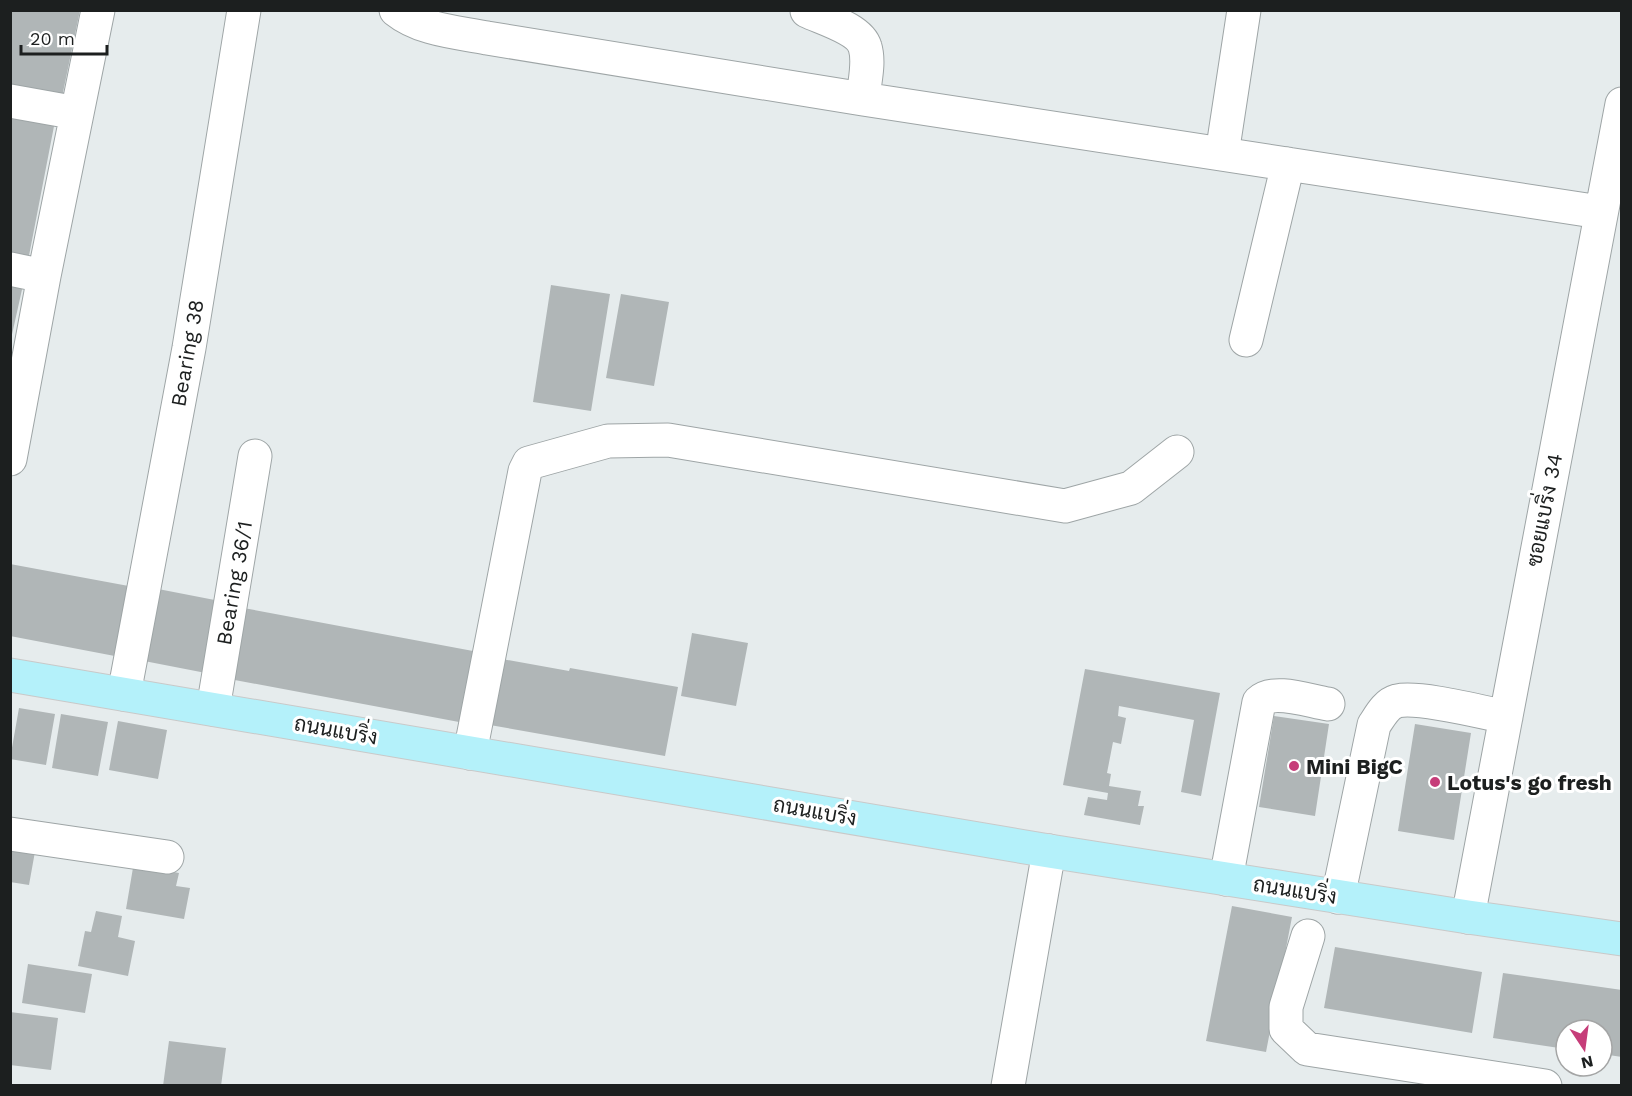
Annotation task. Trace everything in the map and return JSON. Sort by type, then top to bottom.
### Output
[{"type":"main road","name":"ถนนแบริ่ง","points":[[10,675],[1049,851],[1622,939]]},
{"type":"street","points":[[12,447],[98,10]]},
{"type":"street","name":"Bearing 38","points":[[124,694],[189,348],[244,10]]},
{"type":"street","points":[[396,10],[408,20],[435,28],[487,38],[863,99],[1600,212]]},
{"type":"street","points":[[1222,154],[1244,10]]},
{"type":"street","points":[[807,11],[858,34],[866,53],[863,99]]},
{"type":"street","points":[[10,101],[77,113]]},
{"type":"street","name":"ซอยแบริ่ง 34","points":[[1468,917],[1622,104]]},
{"type":"street","points":[[1246,340],[1288,164]]},
{"type":"street","points":[[10,269],[44,276]]},
{"type":"street","points":[[470,753],[525,471],[529,463],[608,441],[668,440],[1065,506],[1131,488],[1177,452]]},
{"type":"street","name":"Bearing 36/1","points":[[213,709],[255,456]]},
{"type":"street","points":[[1226,879],[1259,702],[1264,697],[1274,694],[1328,704]]},
{"type":"street","points":[[1338,897],[1374,724],[1383,710],[1395,701],[1415,700],[1506,717]]},
{"type":"street","points":[[10,834],[167,857]]},
{"type":"street","points":[[1008,1086],[1049,851]]},
{"type":"street","points":[[1308,936],[1286,1007],[1286,1029],[1307,1049],[1545,1086]]},
{"type":"building","points":[[10,10],[80,10],[61,102],[10,92]]},
{"type":"building","points":[[10,112],[55,121],[28,261],[10,258]]},
{"type":"building","points":[[10,283],[23,285],[11,339],[10,339]]},
{"type":"building","points":[[551,285],[610,294],[591,411],[533,402]]},
{"type":"building","points":[[621,294],[669,302],[654,386],[606,378]]},
{"type":"building","points":[[10,564],[134,587],[120,657],[10,636]]},
{"type":"building","points":[[153,588],[225,602],[211,674],[139,660]]},
{"type":"building","points":[[238,607],[473,651],[459,722],[224,678]]},
{"type":"building","points":[[692,633],[748,643],[736,706],[681,696]]},
{"type":"building","points":[[502,659],[678,687],[665,756],[490,725]]},
{"type":"building","points":[[1085,669],[1220,693],[1201,796],[1181,792],[1194,720],[1119,706],[1118,716],[1126,718],[1121,744],[1113,742],[1107,773],[1111,774],[1109,786],[1141,791],[1138,806],[1144,806],[1140,825],[1084,815],[1088,797],[1107,800],[1108,793],[1063,785]]},
{"type":"building","points":[[19,708],[55,714],[46,765],[10,759]]},
{"type":"building","points":[[61,714],[108,722],[98,776],[52,768]]},
{"type":"building","name":"Mini BigC","points":[[1274,716],[1329,724],[1315,816],[1259,807]]},
{"type":"building","points":[[118,721],[167,730],[158,779],[109,770]]},
{"type":"building","name":"Lotus's go fresh","points":[[1415,724],[1471,733],[1454,840],[1398,831]]},
{"type":"building","points":[[10,841],[36,846],[29,885],[10,882]]},
{"type":"building","points":[[135,856],[168,871],[179,873],[176,886],[190,888],[184,919],[126,909]]},
{"type":"building","points":[[1232,906],[1292,917],[1266,1052],[1206,1041]]},
{"type":"building","points":[[96,911],[122,916],[118,937],[135,941],[128,976],[78,966],[85,931],[91,932]]},
{"type":"building","points":[[1335,947],[1482,972],[1472,1033],[1324,1008]]},
{"type":"building","points":[[28,964],[92,974],[85,1013],[22,1003]]},
{"type":"building","points":[[1503,973],[1622,990],[1622,1057],[1614,1056],[1614,1018],[1554,1018],[1554,1047],[1493,1038]]},
{"type":"building","points":[[10,1012],[58,1018],[51,1070],[10,1065]]},
{"type":"building","points":[[169,1041],[226,1048],[221,1086],[163,1086]]},
{"type":"place","name":"Mini BigC","points":[[1294,766]]},
{"type":"place","name":"Lotus's go fresh","points":[[1435,782]]}]
